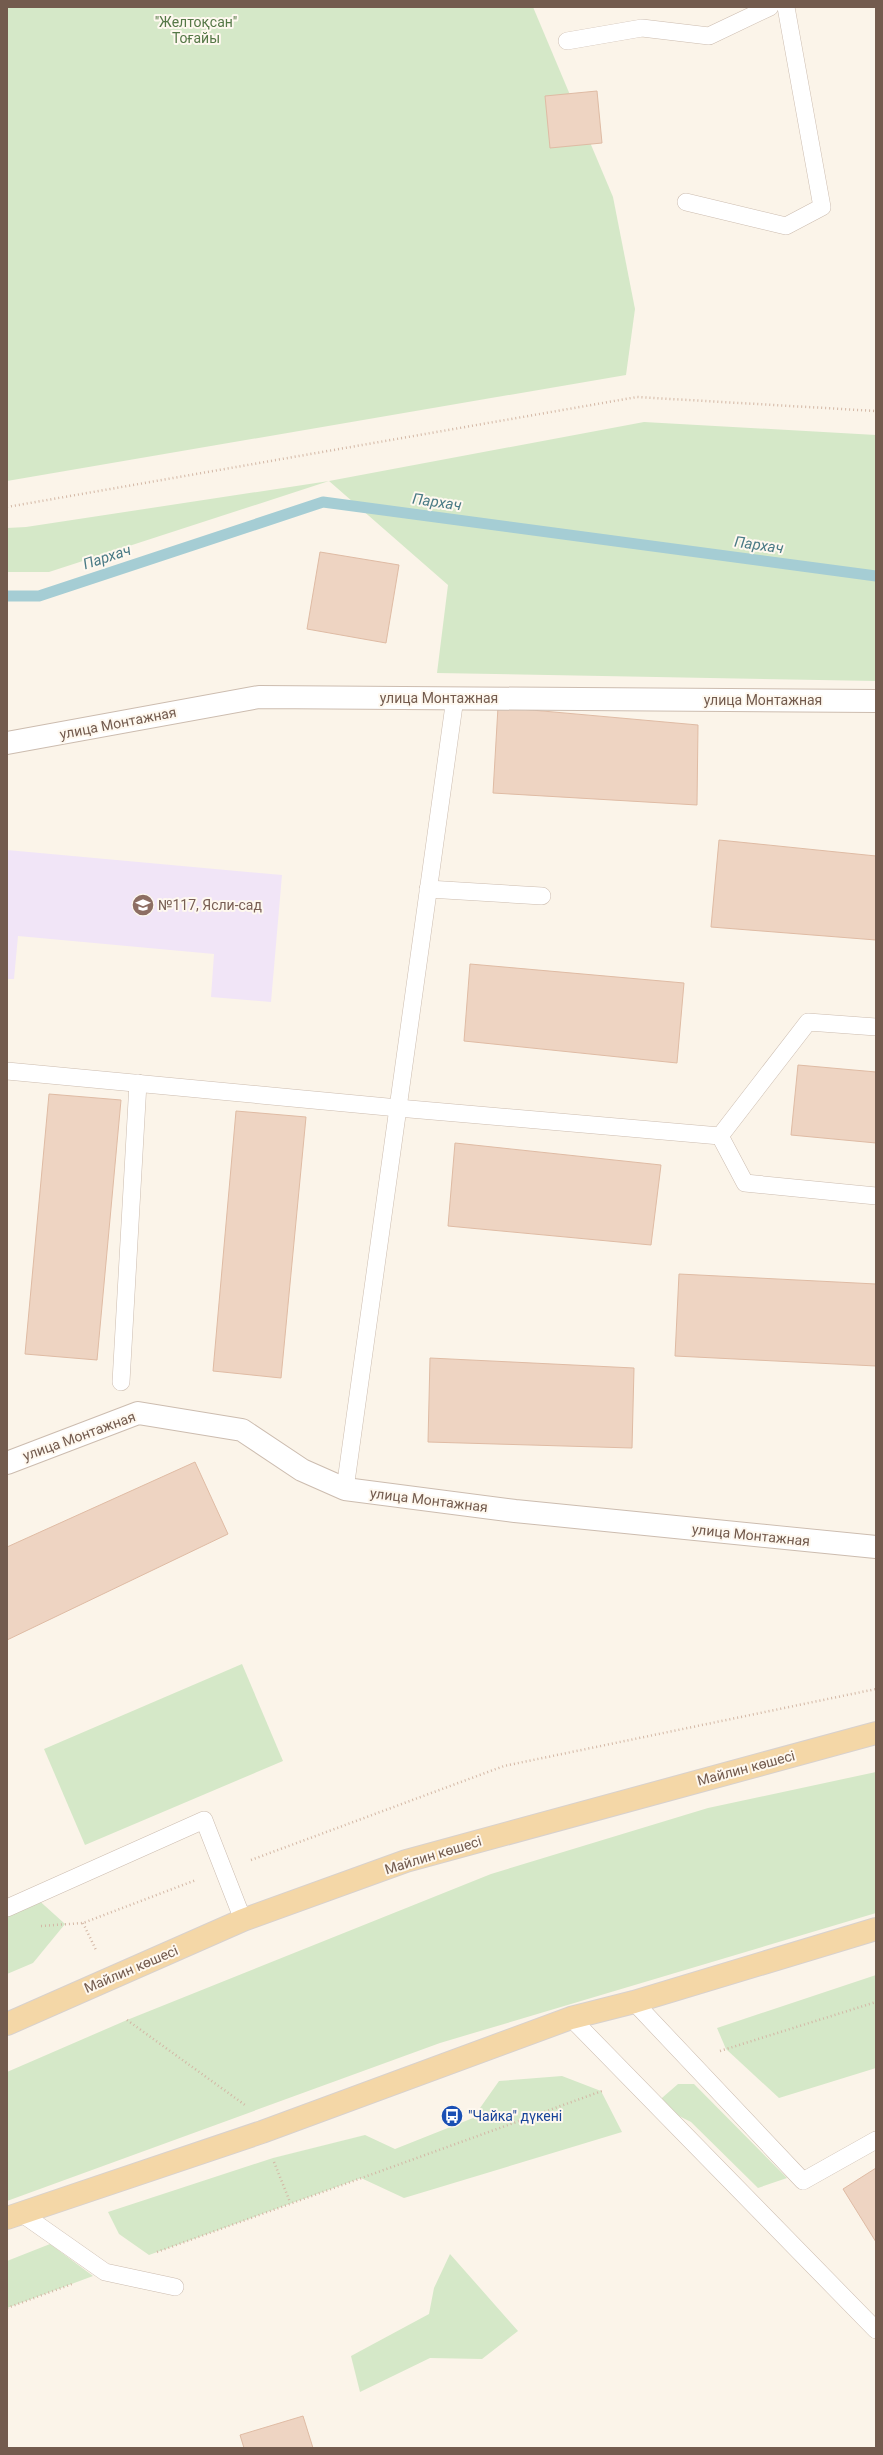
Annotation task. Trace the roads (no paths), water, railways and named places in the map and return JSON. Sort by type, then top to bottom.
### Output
[{"type":"main road","name":"Майлин көшесі","points":[[7,2024],[243,1920],[406,1861],[876,1733]]},
{"type":"main road","points":[[14,2216],[262,2132],[571,2018],[634,2002],[876,1929]]},
{"type":"street","name":"улица Монтажная","points":[[7,743],[258,696],[876,701]]},
{"type":"street","name":"улица Монтажная","points":[[7,1463],[138,1413],[242,1430],[302,1470],[345,1489],[515,1511],[876,1547]]},
{"type":"lane","points":[[567,41],[642,28],[709,36],[770,7]]},
{"type":"lane","points":[[686,202],[786,226],[822,207],[786,7]]},
{"type":"lane","points":[[345,1489],[455,698]]},
{"type":"lane","points":[[428,889],[542,896]]},
{"type":"lane","points":[[720,1136],[808,1022],[876,1027]]},
{"type":"lane","points":[[7,1071],[398,1108],[720,1136]]},
{"type":"lane","points":[[121,1382],[138,1083]]},
{"type":"lane","points":[[720,1136],[745,1183],[876,1196]]},
{"type":"lane","points":[[7,1908],[204,1820],[243,1920]]},
{"type":"lane","points":[[634,2002],[691,2060],[803,2181],[876,2140]]},
{"type":"lane","points":[[571,2018],[876,2330]]},
{"type":"lane","points":[[14,2216],[105,2272],[175,2287]]},
{"type":"waterway","name":"Пархач","points":[[7,596],[39,596],[323,502],[876,576]]},
{"type":"place","name":"№117, Ясли-сад","points":[[143,905]]},
{"type":"place","name":"\"Чайка\" дүкені","points":[[452,2116]]},
{"type":"park label","name":"\"Желтоқсан\" Тоғайы","points":[[196,30]]}]
